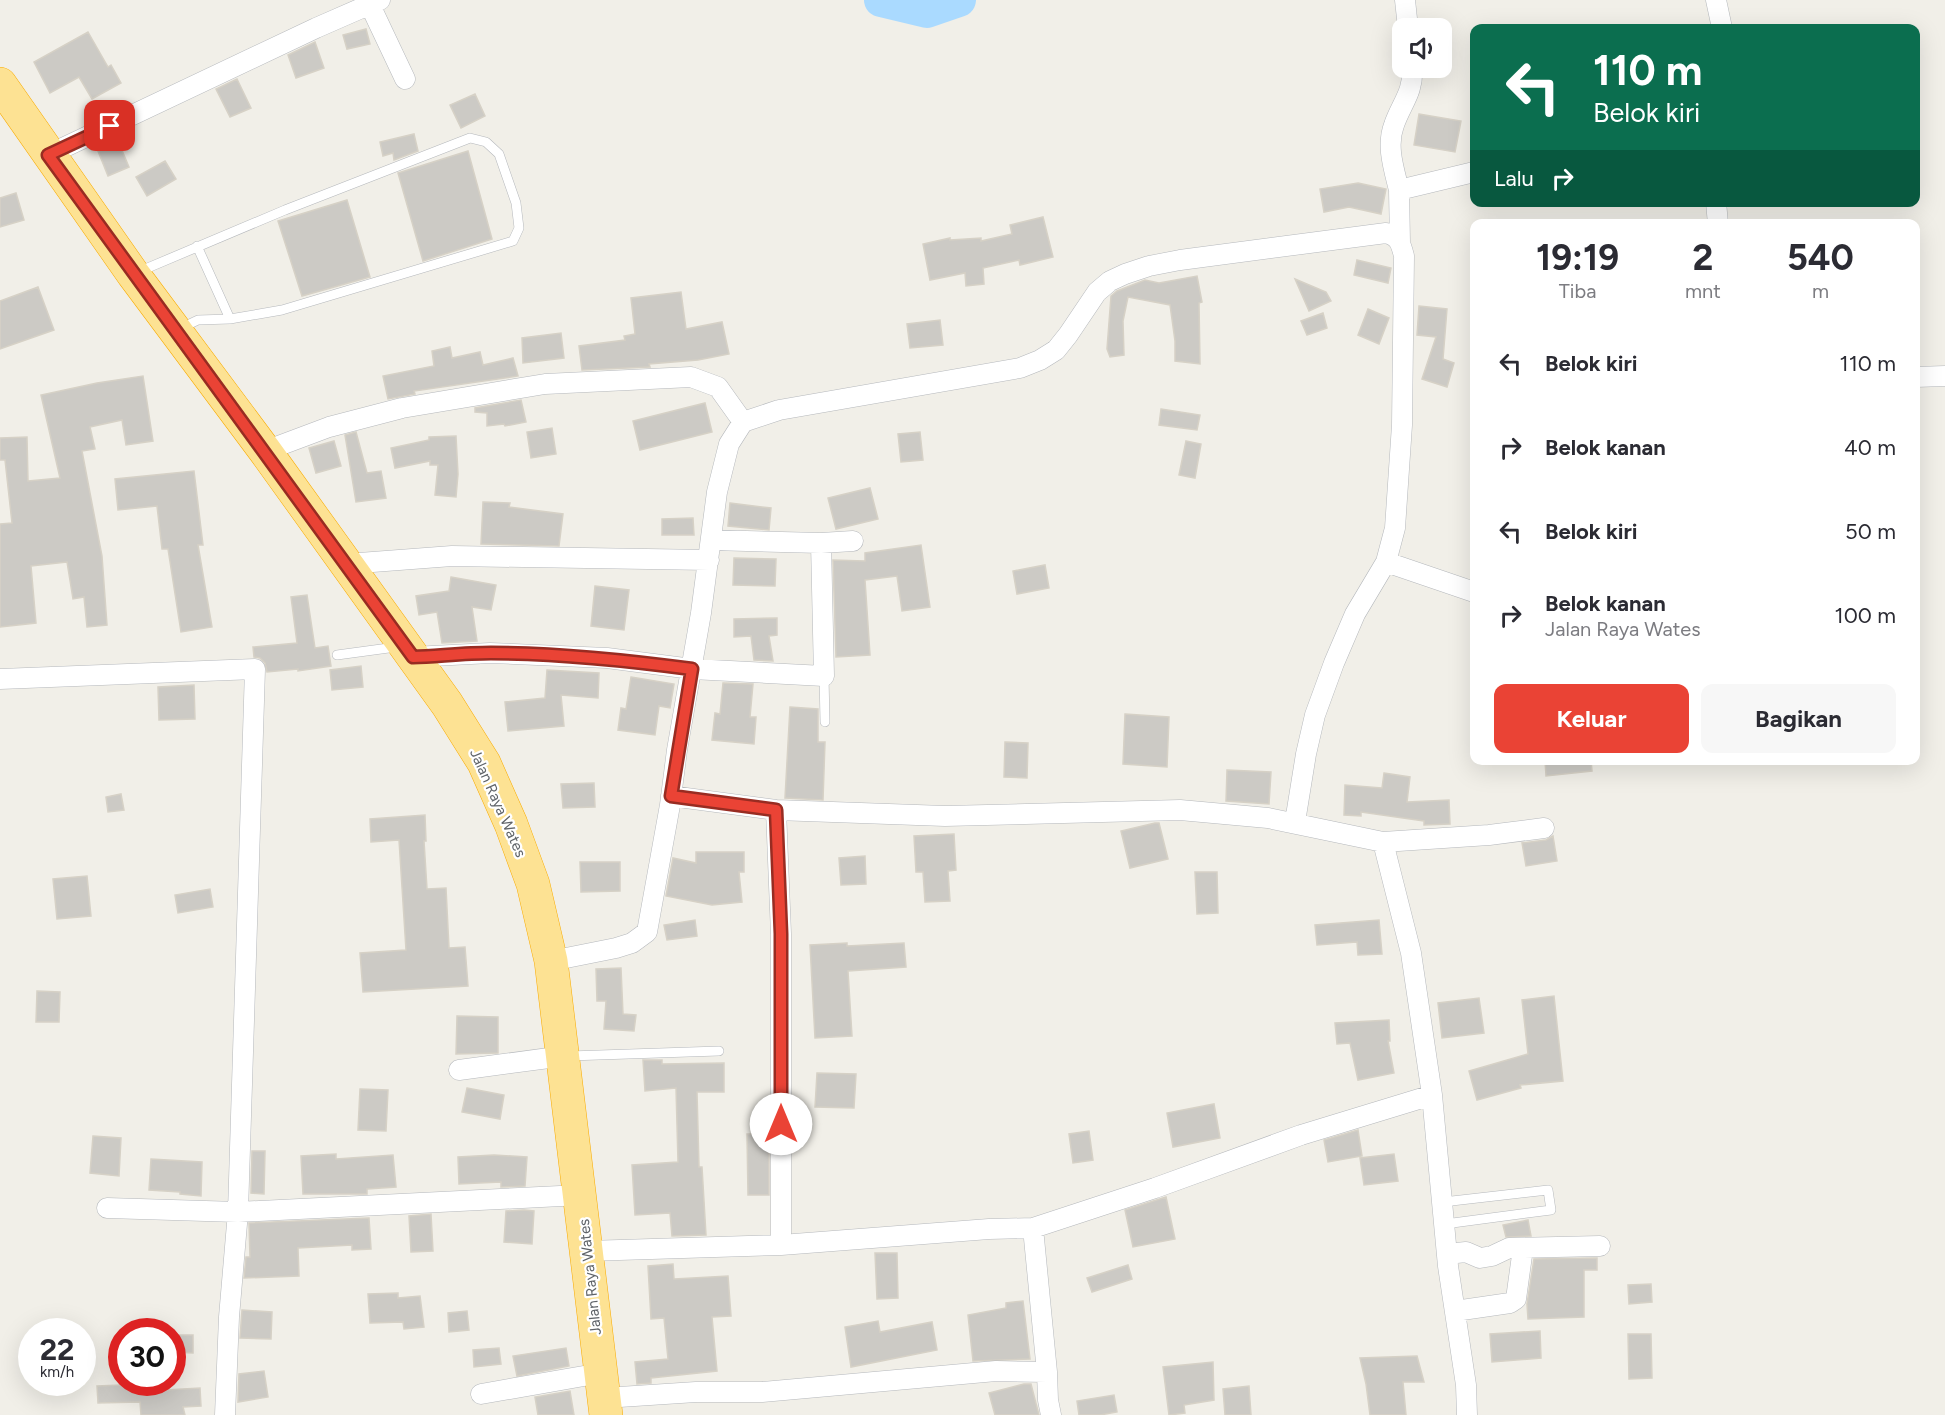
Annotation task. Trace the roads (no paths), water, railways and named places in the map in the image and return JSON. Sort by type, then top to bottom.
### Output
[{"type":"highway","name":"Jalan Raya Wates","points":[[0,84],[133,274],[265,451],[447,704],[484,763],[511,824],[533,884],[551,961],[581,1195],[603,1395]]},
{"type":"street","points":[[1405,0],[1407,18]]},
{"type":"street","points":[[1716,0],[1721,24]]},
{"type":"street","points":[[48,155],[375,2],[405,79]]},
{"type":"street","points":[[1295,822],[1315,715],[1355,614],[1386,562],[1395,528],[1402,425],[1404,256],[1400,243],[1399,190],[1390,152],[1393,126],[1406,102],[1413,78]]},
{"type":"street","points":[[1399,190],[1470,173]]},
{"type":"street","points":[[551,961],[616,948],[632,943],[647,932],[692,669],[717,492],[729,444],[742,422],[779,410],[1020,368],[1056,350],[1097,292],[1110,281],[1149,266],[1386,232],[1394,234],[1400,243]]},
{"type":"street","points":[[1920,377],[1945,376]]},
{"type":"street","points":[[265,451],[328,428],[402,408],[545,384],[691,377],[718,387],[742,422]]},
{"type":"street","points":[[346,564],[452,556],[710,550],[853,541]]},
{"type":"street","points":[[409,651],[607,658],[692,669],[824,676],[821,543]]},
{"type":"street","points":[[1386,562],[1470,591]]},
{"type":"street","points":[[0,679],[255,669],[238,1212],[229,1317],[225,1415]]},
{"type":"street","points":[[671,796],[776,810],[945,816],[1180,810],[1295,822],[1383,843],[1489,835],[1544,828]]},
{"type":"street","points":[[776,810],[781,934],[781,1245]]},
{"type":"street","points":[[1383,843],[1411,953],[1432,1095],[1447,1254],[1466,1385],[1467,1415]]},
{"type":"street","points":[[459,1070],[564,1056]]},
{"type":"street","points":[[587,1251],[781,1245],[989,1229],[1034,1228],[1302,1135],[1432,1095]]},
{"type":"street","points":[[107,1208],[238,1212],[581,1195]]},
{"type":"street","points":[[1034,1228],[1051,1415]]},
{"type":"street","points":[[1447,1254],[1466,1252],[1476,1258],[1486,1258],[1506,1248],[1600,1246]]},
{"type":"street","points":[[1455,1311],[1510,1303],[1516,1299],[1523,1248]]},
{"type":"street","points":[[481,1394],[603,1395],[762,1392],[996,1371],[1047,1372]]},
{"type":"lane","points":[[133,274],[285,210],[470,138],[486,142],[499,154],[516,203],[519,228],[513,241],[282,309],[230,319],[198,320],[175,330]]},
{"type":"lane","points":[[197,246],[230,319]]},
{"type":"lane","points":[[337,655],[409,651]]},
{"type":"lane","points":[[824,676],[825,722]]},
{"type":"lane","points":[[564,1056],[719,1051]]},
{"type":"lane","points":[[1443,1202],[1548,1190],[1551,1210],[1445,1224]]},
{"type":"waterway","points":[[881,0],[927,11],[959,0]]}]
